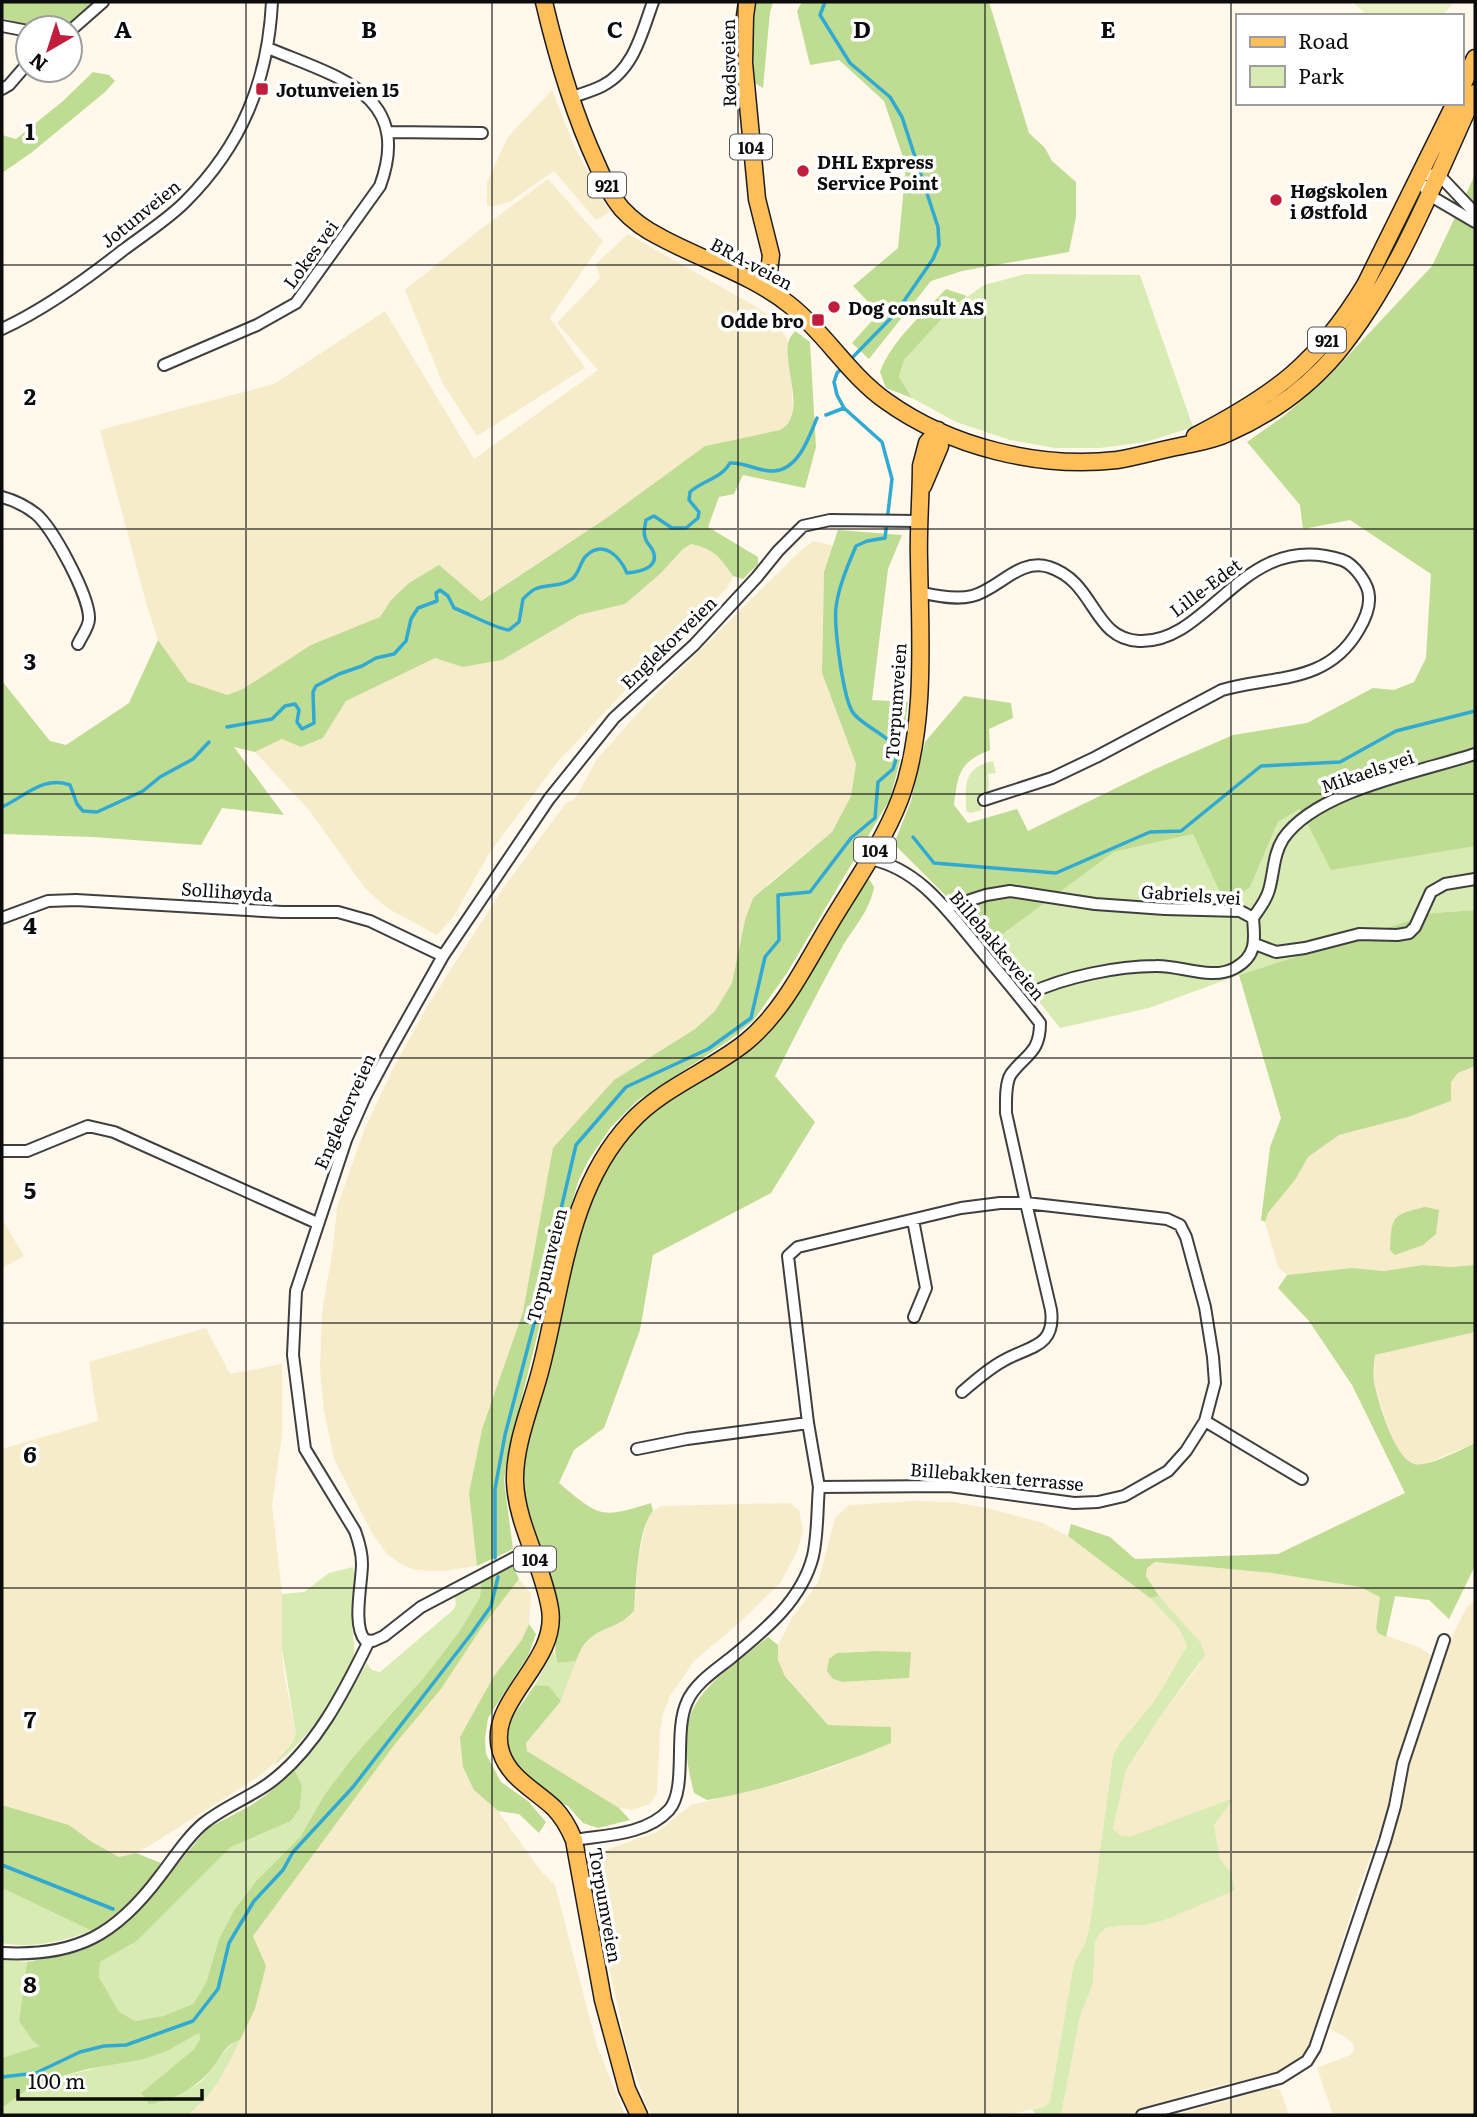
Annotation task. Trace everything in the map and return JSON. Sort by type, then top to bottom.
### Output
[{"type":"main road","name":"BRA-veien","points":[[544,2],[560,67],[586,141],[605,182],[630,217],[676,246],[767,289],[801,314],[846,364],[885,401],[938,429],[1002,452],[1052,460],[1117,460],[1227,434],[1279,406],[1317,374],[1367,313],[1429,195],[1475,93]]},
{"type":"main road","name":"Rødsveien","points":[[747,2],[744,63],[757,199],[771,255],[767,289]]},
{"type":"main road","points":[[1463,85],[1475,58]]},
{"type":"main road","name":"BRA-veien","points":[[1174,447],[1236,414],[1291,377],[1348,314],[1454,105]]},
{"type":"main road","name":"Torpumveien","points":[[639,2115],[627,2089],[603,2000],[574,1840],[564,1819],[516,1776],[500,1749],[501,1721],[541,1654],[549,1633],[551,1612],[517,1502],[515,1477],[521,1438],[543,1359],[564,1263],[593,1175],[611,1145],[634,1118],[729,1054],[758,1031],[777,1009],[870,859],[899,801],[913,756],[919,673],[919,592],[910,521],[922,489],[921,466],[927,443],[938,429]]},
{"type":"street","points":[[84,19],[103,2]]},
{"type":"street","name":"Jotunveien","points":[[2,329],[33,315],[82,281],[184,204],[211,173],[238,136],[256,94],[268,48],[272,2]]},
{"type":"street","points":[[570,98],[604,85],[626,66],[637,47],[653,2]]},
{"type":"street","name":"Lokes vei","points":[[164,365],[257,325],[296,303],[380,186],[387,170],[390,150],[388,132],[380,112],[368,95],[268,48]]},
{"type":"street","points":[[388,132],[482,132]]},
{"type":"street","points":[[1475,213],[1438,174],[1418,176],[1429,195],[1475,222]]},
{"type":"street","points":[[2,496],[14,500],[37,515],[67,559],[84,595],[89,620],[78,644]]},
{"type":"street","name":"Englekorveien","points":[[369,1641],[361,1637],[358,1630],[362,1573],[360,1545],[355,1531],[305,1449],[293,1355],[296,1291],[346,1140],[365,1097],[443,956],[549,799],[614,718],[694,645],[803,526],[830,520],[910,521]]},
{"type":"street","name":"Lille-Edet","points":[[919,592],[974,596],[1028,567],[1046,565],[1078,583],[1108,631],[1123,639],[1142,641],[1162,638],[1184,626],[1244,578],[1271,563],[1297,555],[1323,555],[1346,561],[1363,579],[1370,594],[1364,621],[1352,642],[1323,666],[1298,677],[1222,690],[1063,773],[984,800]]},
{"type":"street","name":"Mikaels vei","points":[[1253,918],[1268,894],[1275,858],[1282,840],[1311,811],[1358,790],[1475,754]]},
{"type":"street","name":"Billebakkeveien","points":[[870,859],[887,862],[904,871],[930,891],[1040,1023],[1040,1039],[1009,1076],[1006,1100],[1006,1113],[1026,1203]]},
{"type":"street","points":[[1031,993],[1052,984],[1138,967],[1170,966],[1228,972],[1244,961],[1255,944],[1276,952],[1305,948],[1359,934],[1409,933],[1415,927],[1431,892],[1445,884],[1475,879]]},
{"type":"street","name":"Gabriels vei","points":[[946,908],[986,894],[1010,891],[1095,904],[1240,911],[1253,918],[1255,944]]},
{"type":"street","name":"Sollihøyda","points":[[2,918],[48,901],[76,900],[282,912],[338,912],[370,920],[443,956]]},
{"type":"street","points":[[2,1151],[27,1151],[88,1126],[114,1132],[317,1223]]},
{"type":"street","points":[[962,1392],[1002,1361],[1040,1345],[1051,1332],[1051,1310],[1026,1203]]},
{"type":"street","name":"Billebakken terrasse","points":[[1026,1203],[1167,1219],[1180,1225],[1186,1237],[1205,1307],[1214,1383],[1205,1422],[1186,1451],[1168,1471],[1124,1496],[1098,1502],[1074,1503],[949,1486],[819,1487],[808,1423],[788,1256],[798,1247],[913,1220],[961,1208],[1026,1203]]},
{"type":"street","points":[[913,1220],[926,1288],[914,1317]]},
{"type":"street","points":[[1205,1422],[1302,1479]]},
{"type":"street","points":[[637,1449],[687,1439],[808,1423]]},
{"type":"street","points":[[574,1840],[652,1824],[673,1804],[679,1787],[680,1724],[687,1700],[710,1675],[771,1625],[806,1577],[814,1555],[819,1487]]},
{"type":"street","points":[[2,1953],[29,1955],[67,1948],[94,1938],[124,1919],[205,1822],[271,1782],[307,1745],[345,1690],[369,1641],[384,1636],[421,1607],[455,1587],[531,1549]]},
{"type":"street","points":[[1142,2115],[1280,2078],[1307,2061],[1315,2048],[1385,1841],[1403,1763],[1444,1640]]},
{"type":"shaded area","points":[[552,90],[575,148],[610,212],[596,220],[554,171],[511,201],[492,207],[487,205],[487,182],[508,137]]},
{"type":"shaded area","points":[[548,179],[603,241],[550,318],[585,368],[477,436],[443,384],[405,290]]},
{"type":"shaded area","points":[[628,234],[753,305],[769,315],[780,328],[788,341],[792,388],[793,415],[787,426],[780,430],[705,446],[608,517],[480,601],[391,600],[380,617],[227,696],[188,682],[158,640],[100,430],[274,384],[385,311],[474,459],[598,370],[557,323],[600,278],[596,264]]},
{"type":"shaded area","points":[[813,541],[834,546],[824,572],[822,673],[856,764],[851,796],[832,832],[768,884],[745,920],[732,983],[715,1011],[695,1029],[614,1080],[523,1312],[482,1429],[469,1493],[477,1566],[442,1571],[415,1570],[387,1554],[372,1533],[334,1459],[324,1411],[320,1369],[322,1313],[337,1207],[365,1128],[428,1005],[504,887],[566,803],[575,799],[597,759],[647,703]]},
{"type":"shaded area","points":[[691,544],[708,548],[722,560],[733,576],[728,587],[556,764],[488,855],[454,916],[437,935],[387,908],[365,888],[309,810],[255,752],[282,739],[301,747],[323,738],[346,701],[435,657],[463,667],[502,660],[579,615],[625,604]]},
{"type":"shaded area","points":[[1475,1066],[1475,1265],[1423,1265],[1384,1271],[1352,1268],[1287,1275],[1278,1267],[1265,1222],[1268,1213],[1295,1180],[1308,1157],[1339,1135],[1408,1117],[1451,1101],[1451,1082],[1458,1073]]},
{"type":"shaded area","points":[[2,1219],[24,1256],[2,1268]]},
{"type":"shaded area","points":[[206,1328],[230,1374],[282,1364],[282,1435],[272,1505],[282,1594],[284,1673],[296,1734],[278,1760],[258,1777],[149,1846],[119,1857],[69,1825],[2,1805],[2,1449],[98,1421],[89,1362]]},
{"type":"shaded area","points":[[1475,1332],[1475,1443],[1423,1465],[1413,1464],[1404,1459],[1395,1445],[1385,1419],[1374,1381],[1375,1355]]},
{"type":"shaded area","points":[[913,1501],[953,1502],[1043,1523],[1068,1536],[1150,1598],[1179,1629],[1187,1646],[1155,1700],[1119,1744],[1113,1756],[1090,1924],[1085,1944],[1074,1963],[1050,2101],[1046,2106],[1007,2115],[652,2115],[628,2053],[602,1934],[594,1865],[606,1850],[657,1832],[691,1805],[783,1783],[833,1767],[891,1742],[891,1727],[828,1725],[785,1675],[778,1660],[778,1645],[792,1618],[818,1583],[835,1518],[849,1505]],"holes":[[[844,1652],[910,1652],[909,1678],[842,1682],[833,1679]]]},
{"type":"shaded area","points":[[790,1503],[799,1510],[803,1531],[797,1551],[781,1582],[739,1623],[694,1661],[670,1696],[660,1732],[657,1793],[650,1804],[632,1810],[619,1808],[527,1751],[526,1743],[561,1701],[578,1654],[591,1636],[628,1618],[634,1611],[639,1554],[648,1517],[653,1511],[661,1506]]},
{"type":"shaded area","points":[[1155,1562],[1272,1573],[1360,1587],[1380,1597],[1376,1628],[1378,1633],[1419,1647],[1435,1658],[1426,1682],[1436,1680],[1448,1644],[1467,1607],[1475,1600],[1475,2114],[1333,2115],[1317,2068],[1350,2055],[1354,2050],[1353,2044],[1346,2037],[1330,2029],[1359,1931],[1393,1833],[1381,1829],[1358,1891],[1312,2039],[1303,2055],[1291,2066],[1276,2073],[1202,2090],[1125,2115],[1061,2115],[1080,2017],[1093,1983],[1095,1942],[1098,1936],[1106,1928],[1146,1925],[1165,1920],[1221,1895],[1231,1872],[1220,1859],[1214,1825],[1233,1799],[1132,1836],[1122,1836],[1113,1829],[1126,1770],[1162,1714],[1200,1664],[1178,1618],[1159,1596],[1146,1575],[1147,1568]]},
{"type":"shaded area","points":[[519,1579],[531,1594],[529,1624],[521,1641],[494,1676],[474,1790],[498,1811],[540,1870],[555,1885],[597,2046],[625,2115],[188,2115],[200,2106],[227,2067],[255,2009],[266,1966],[253,1936],[395,1744],[441,1689],[480,1630]]},
{"type":"shaded area","points":[[1271,2088],[1280,2090],[1289,2115],[1176,2115]]},
{"type":"green space","points":[[2,2],[95,2],[84,14],[14,14],[14,21],[2,18]]},
{"type":"green space","points":[[756,2],[773,2],[763,88],[755,83],[751,28]]},
{"type":"green space","points":[[802,2],[989,2],[1029,133],[1045,148],[1052,161],[1076,182],[1076,217],[1069,252],[962,271],[931,281],[869,359],[852,343],[879,313],[853,286],[898,248],[906,166],[884,101],[839,60],[810,65],[797,11]]},
{"type":"green space","points":[[1352,2],[1454,2],[1444,14],[1367,14]]},
{"type":"green space","points":[[93,72],[109,75],[115,81],[31,153],[2,173],[2,135],[16,139],[81,84],[84,84]]},
{"type":"green space","points":[[1475,175],[1475,846],[1331,870],[1300,809],[1278,822],[1250,887],[1226,905],[1193,834],[1114,852],[992,942],[894,844],[911,801],[925,742],[964,696],[1011,703],[1013,718],[989,729],[990,750],[972,759],[962,770],[954,805],[968,823],[1017,809],[1028,831],[1155,769],[1233,735],[1307,723],[1373,688],[1394,690],[1414,682],[1426,658],[1431,574],[1350,520],[1303,529],[1300,505],[1247,442],[1285,415],[1327,378],[1432,266]]},
{"type":"green space","points":[[1025,274],[1140,275],[1193,427],[1146,442],[1100,448],[1055,448],[1010,440],[956,422],[912,398],[899,377],[904,360],[953,307],[984,285]]},
{"type":"green space","points":[[946,289],[967,296],[953,307],[904,360],[899,377],[912,398],[886,388],[880,372],[892,349]]},
{"type":"green space","points":[[795,331],[810,342],[816,447],[805,488],[743,475],[734,494],[719,497],[708,527],[758,557],[758,564],[743,579],[733,576],[711,551],[691,544],[625,604],[579,615],[502,660],[463,667],[435,658],[346,701],[323,738],[301,747],[282,739],[255,752],[234,747],[284,815],[222,808],[201,845],[2,834],[2,681],[50,741],[66,745],[129,703],[158,640],[188,682],[227,695],[243,689],[311,645],[380,617],[391,600],[409,583],[439,565],[481,601],[608,517],[705,446],[780,430],[788,423],[793,413],[788,350],[789,340]]},
{"type":"green space","points":[[838,530],[902,535],[888,569],[872,700],[908,702],[901,756],[890,799],[787,973],[753,1021],[727,1042],[637,1101],[611,1127],[588,1161],[578,1182],[558,1251],[507,1458],[504,1481],[513,1549],[477,1566],[469,1493],[482,1429],[523,1312],[553,1148],[614,1080],[695,1029],[715,1011],[732,983],[745,920],[753,898],[832,832],[851,796],[856,764],[822,673],[824,572]]},
{"type":"green space","points":[[993,761],[996,773],[988,774],[989,788],[979,797],[982,810],[971,813],[966,811],[966,786],[971,773],[983,764]]},
{"type":"green space","points":[[1300,809],[1475,846],[1475,910],[1433,913],[1239,975],[1149,1008],[1060,1028],[992,942],[1114,852],[1193,834],[1227,904],[1250,887],[1278,822]]},
{"type":"green space","points":[[869,879],[874,887],[869,904],[841,949],[775,1076],[815,1122],[771,1193],[653,1255],[640,1330],[604,1428],[574,1450],[559,1483],[584,1503],[601,1512],[610,1513],[651,1503],[653,1511],[640,1544],[634,1611],[588,1640],[576,1661],[558,1663],[555,1651],[557,1617],[527,1501],[524,1473],[528,1446],[546,1381],[579,1234],[589,1206],[615,1154],[630,1135],[665,1104],[745,1053],[773,1029],[798,994]]},
{"type":"green space","points":[[1475,910],[1475,1066],[1458,1073],[1451,1082],[1451,1101],[1408,1117],[1339,1135],[1308,1157],[1295,1180],[1268,1213],[1265,1222],[1261,1220],[1270,1147],[1281,1118],[1239,975],[1433,913]]},
{"type":"green space","points":[[1425,1207],[1439,1210],[1436,1234],[1423,1245],[1395,1255],[1390,1250],[1396,1219],[1405,1212]]},
{"type":"green space","points":[[1423,1265],[1475,1265],[1475,1332],[1375,1355],[1374,1379],[1388,1428],[1407,1460],[1414,1464],[1427,1463],[1475,1443],[1475,1566],[1449,1619],[1429,1600],[1395,1596],[1386,1637],[1378,1633],[1376,1628],[1380,1597],[1360,1587],[1272,1573],[1155,1562],[1147,1568],[1146,1576],[1159,1596],[1150,1598],[1068,1536],[1071,1524],[1110,1537],[1135,1559],[1278,1554],[1405,1493],[1352,1385],[1309,1321],[1278,1288],[1287,1275],[1352,1268],[1384,1271]]},
{"type":"green space","points":[[513,1566],[519,1579],[480,1630],[441,1689],[395,1744],[253,1936],[266,1966],[255,2009],[240,2040],[228,2047],[194,2086],[158,2103],[149,2104],[141,2093],[194,2049],[200,2039],[199,2033],[169,2050],[144,2059],[88,2069],[36,2083],[2,2108],[2,2058],[40,2046],[33,2041],[19,2021],[27,1962],[78,1952],[103,1940],[131,1919],[208,1828],[250,1806],[270,1792],[294,1769],[302,1785],[300,1808],[291,1821],[231,1847],[137,1941],[100,1962],[99,1977],[119,2012],[135,2021],[163,2016],[193,2004],[206,1983],[219,1939],[234,1910],[257,1880],[300,1837],[325,1794],[353,1757],[425,1676],[459,1632],[480,1597],[481,1582]]},
{"type":"green space","points":[[353,1567],[353,1659],[340,1688],[308,1733],[272,1767],[296,1734],[282,1648],[282,1594],[304,1592],[329,1573]]},
{"type":"green space","points":[[481,1582],[480,1597],[459,1632],[425,1676],[353,1757],[325,1794],[300,1837],[257,1880],[234,1910],[219,1939],[206,1983],[193,2004],[163,2016],[135,2021],[119,2013],[99,1977],[100,1962],[137,1941],[231,1847],[291,1821],[300,1808],[302,1785],[294,1769],[324,1734],[367,1663],[372,1670],[380,1672],[453,1610],[456,1604],[454,1594]]},
{"type":"green space","points":[[1159,1596],[1200,1642],[1205,1655],[1126,1770],[1113,1829],[1122,1836],[1132,1836],[1234,1798],[1214,1825],[1220,1859],[1231,1872],[1235,1890],[1165,1920],[1146,1925],[1106,1928],[1098,1936],[1095,1942],[1093,1983],[1080,2017],[1061,2115],[1037,2115],[1032,2110],[1046,2106],[1050,2101],[1074,1963],[1085,1944],[1090,1924],[1113,1756],[1119,1744],[1155,1700],[1187,1646],[1179,1629],[1150,1598]]},
{"type":"green space","points":[[529,1624],[536,1634],[528,1656],[488,1718],[485,1739],[486,1754],[501,1782],[528,1801],[546,1822],[539,1833],[519,1814],[498,1811],[474,1790],[463,1767],[460,1737],[494,1676],[521,1641]]},
{"type":"green space","points":[[768,1637],[778,1645],[778,1660],[785,1676],[828,1725],[891,1727],[891,1743],[800,1777],[707,1800],[694,1793],[686,1737],[690,1717],[698,1700],[710,1685]]},
{"type":"green space","points":[[553,1651],[558,1663],[576,1661],[561,1701],[549,1686],[535,1685]]},
{"type":"green space","points":[[911,1652],[909,1678],[842,1682],[833,1679],[827,1671],[829,1659],[837,1653]]},
{"type":"green space","points":[[535,1685],[549,1686],[561,1701],[526,1743],[527,1751],[619,1808],[630,1820],[598,1828],[583,1823],[568,1806],[554,1801],[515,1765],[507,1751],[504,1737],[508,1723]]},
{"type":"green space","points":[[2,1805],[69,1825],[119,1857],[136,1853],[161,1863],[131,1901],[92,1931],[2,1888]]},
{"type":"green space","points":[[2,1888],[92,1931],[47,1943],[2,1943]]},
{"type":"green space","points":[[2,1959],[27,1962],[19,2021],[41,2047],[2,2058]]},
{"type":"green space","points":[[199,2033],[200,2039],[194,2049],[141,2093],[159,2103],[190,2089],[205,2078],[233,2043],[240,2040],[212,2090],[188,2115],[2,2115],[2,2108],[36,2083],[169,2050]]},
{"type":"waterway","points":[[825,2],[820,15],[850,63],[890,97],[902,117],[938,227],[939,245],[933,259],[895,314],[849,361]]},
{"type":"waterway","points":[[495,1558],[495,1489],[505,1435],[576,1145],[626,1087],[708,1049],[751,1018],[765,957],[779,940],[778,895],[810,892],[851,838],[875,818],[878,782],[893,769],[898,753],[884,736],[854,714],[846,694],[840,663],[836,617],[839,593],[856,546],[885,538],[892,479],[882,442],[844,408],[837,395],[834,382],[837,373],[844,366]]},
{"type":"waterway","points":[[826,415],[844,408]]},
{"type":"waterway","points":[[227,727],[272,719],[285,706],[295,704],[299,710],[297,722],[302,729],[314,723],[313,692],[316,686],[376,658],[394,654],[406,641],[411,619],[418,608],[437,601],[436,593],[440,590],[448,596],[454,608],[509,630],[519,622],[523,599],[527,595],[535,589],[572,579],[586,556],[593,551],[599,549],[611,552],[627,573],[647,568],[654,561],[654,557],[644,535],[646,520],[654,516],[672,528],[686,528],[698,518],[699,512],[689,500],[690,492],[722,473],[730,463],[768,471],[790,465],[802,451],[817,418]]},
{"type":"waterway","points":[[913,837],[934,863],[1056,873],[1150,832],[1181,831],[1261,766],[1340,762],[1396,731],[1475,711]]},
{"type":"waterway","points":[[2,807],[34,788],[61,783],[70,785],[77,804],[83,811],[97,812],[143,791],[160,777],[193,759],[209,742]]},
{"type":"waterway","points":[[2,2077],[36,2073],[80,2052],[104,2046],[126,2045],[193,2021],[218,1989],[229,1943],[254,1901],[283,1870],[293,1852],[353,1787],[472,1633],[491,1606],[498,1577]]},
{"type":"waterway","points":[[2,1865],[113,1909]]},
{"type":"place","name":"Jotunveien 15","points":[[262,89]]},
{"type":"place","name":"DHL Express Service Point","points":[[803,171]]},
{"type":"place","name":"Høgskolen i Østfold","points":[[1276,200]]},
{"type":"place","name":"Dog consult AS","points":[[834,307]]},
{"type":"place","name":"Odde bro","points":[[818,320]]}]
